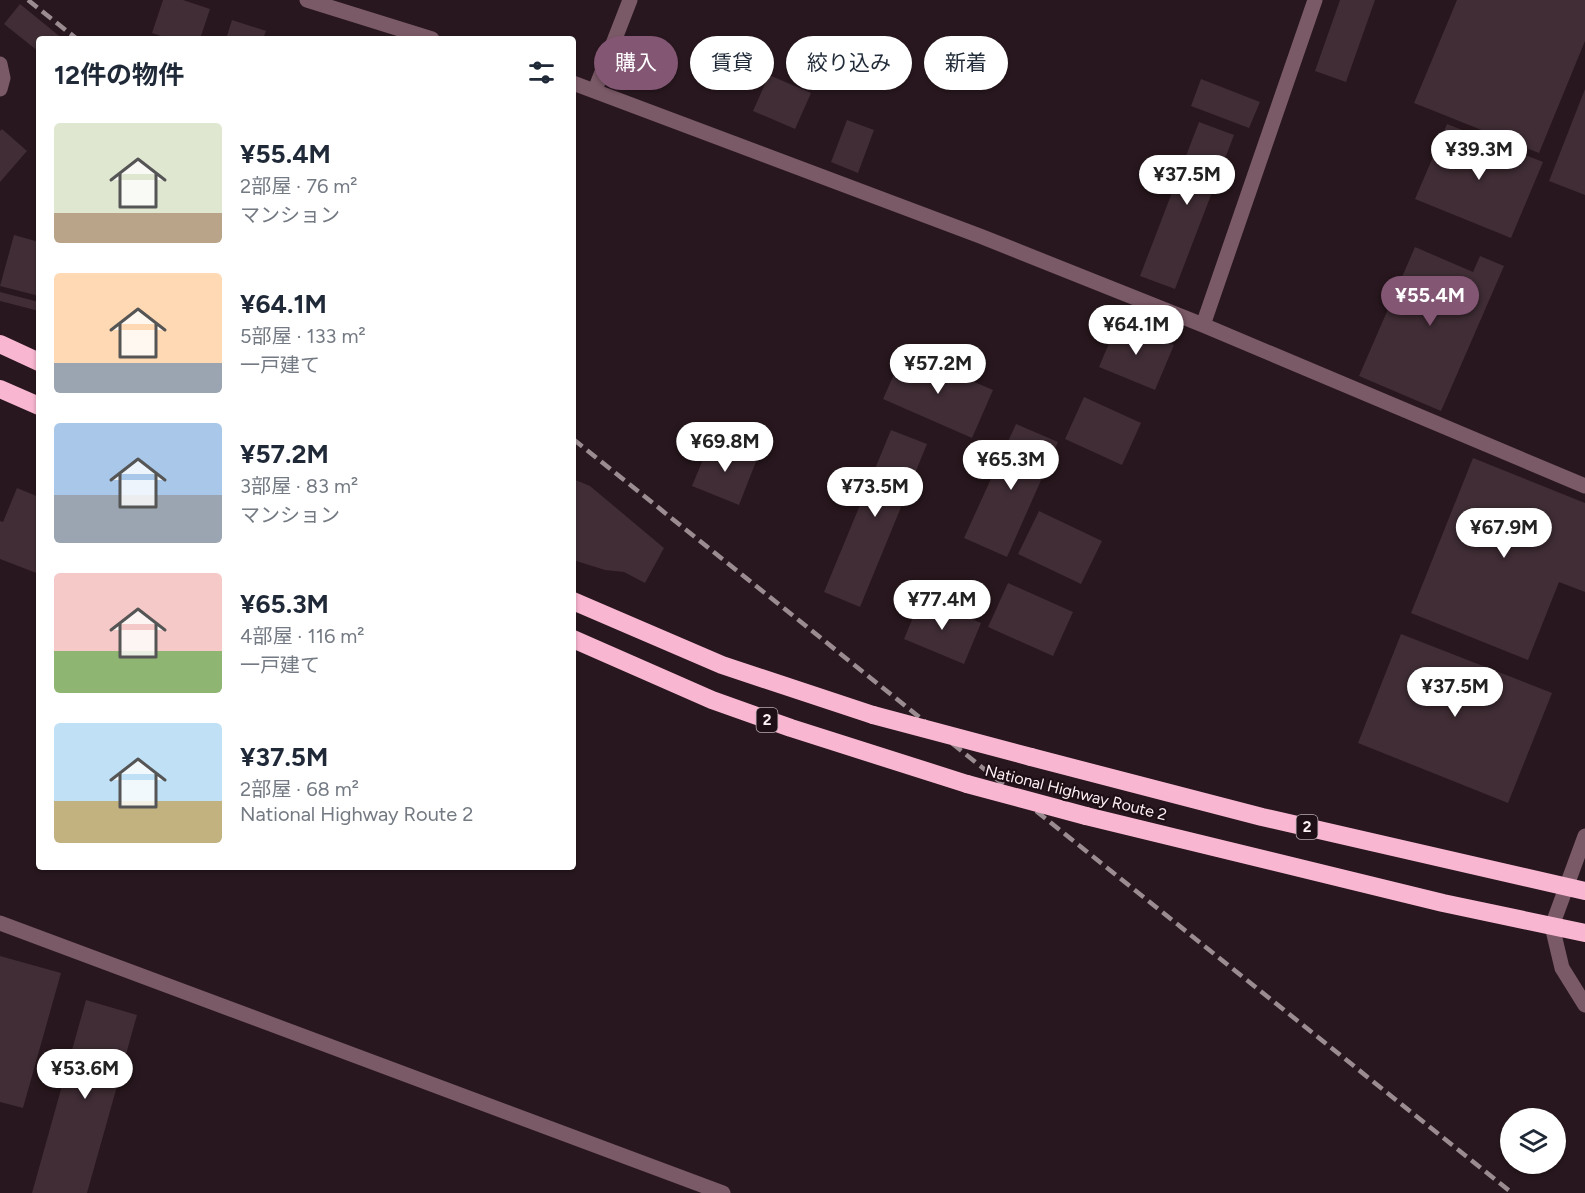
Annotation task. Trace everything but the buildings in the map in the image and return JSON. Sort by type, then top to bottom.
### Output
[{"type":"highway","points":[[0,344],[36,361]]},
{"type":"highway","points":[[0,389],[36,405]]},
{"type":"highway","name":"National Highway Route 2","points":[[576,602],[722,665],[873,715],[1262,817],[1585,891]]},
{"type":"highway","name":"National Highway Route 2","points":[[576,640],[735,708],[968,784],[1086,816],[1443,903],[1585,933]]},
{"type":"street","points":[[307,0],[422,36]]},
{"type":"street","points":[[616,36],[630,0]]},
{"type":"street","points":[[1203,325],[1315,0]]},
{"type":"street","points":[[0,64],[3,78],[0,89]]},
{"type":"street","points":[[576,84],[594,90]]},
{"type":"street","points":[[595,90],[980,236],[1203,325],[1585,486]]},
{"type":"street","points":[[1585,836],[1552,926],[1562,968],[1585,1005]]},
{"type":"street","points":[[0,923],[723,1193]]},
{"type":"railway","points":[[28,0],[73,36]]},
{"type":"railway","points":[[576,441],[1512,1193]]}]
